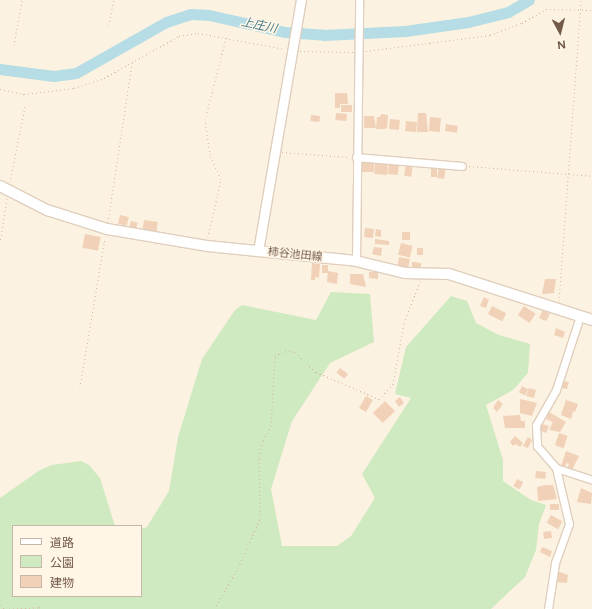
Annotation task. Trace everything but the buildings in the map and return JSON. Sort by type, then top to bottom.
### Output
[{"type":"main road","name":"柿谷池田線","points":[[4,188],[47,210],[107,229],[207,246],[356,261],[423,274],[449,274],[592,320]]},
{"type":"street","points":[[356,261],[357,52],[359,0]]},
{"type":"street","points":[[258,251],[293,51],[300,2]]},
{"type":"street","points":[[356,158],[462,166]]},
{"type":"street","points":[[548,609],[555,563],[569,524],[556,468],[537,446],[536,425],[556,390],[580,316]]},
{"type":"street","points":[[556,468],[592,480]]},
{"type":"path","points":[[14,45],[22,0]]},
{"type":"path","points":[[109,25],[114,0]]},
{"type":"path","points":[[558,308],[581,0]]},
{"type":"path","points":[[0,89],[24,94],[74,88],[104,78],[179,36],[198,34],[227,37],[293,51],[357,52],[490,35],[522,23],[546,9],[592,10]]},
{"type":"path","points":[[207,246],[221,179],[210,155],[205,120],[227,37]]},
{"type":"path","points":[[80,387],[107,229],[132,62]]},
{"type":"path","points":[[0,243],[4,188],[25,106]]},
{"type":"path","points":[[275,152],[356,158]]},
{"type":"path","points":[[462,166],[592,176]]},
{"type":"path","points":[[214,609],[238,568],[260,519],[259,457],[263,440],[272,426],[275,356],[285,350],[295,352],[316,372],[379,399],[392,384],[404,323],[423,274]]},
{"type":"path","points":[[0,605],[5,609],[39,607],[43,609]]},
{"type":"green space","points":[[331,292],[370,294],[374,342],[330,363],[292,421],[271,489],[282,546],[337,546],[351,536],[375,498],[362,474],[411,398],[395,394],[406,347],[451,296],[467,301],[476,323],[499,335],[530,344],[528,373],[513,390],[486,405],[503,460],[503,481],[531,500],[546,505],[539,524],[536,550],[525,577],[491,609],[0,609],[0,498],[40,470],[52,465],[81,461],[89,465],[100,478],[115,525],[12,525],[12,597],[142,597],[142,529],[147,527],[169,491],[178,437],[202,359],[235,310],[242,305],[316,320]]},
{"type":"waterway","name":"上庄川","points":[[0,69],[54,76],[76,73],[166,22],[191,14],[209,15],[285,32],[324,35],[405,31],[468,22],[508,12],[529,0]]}]
